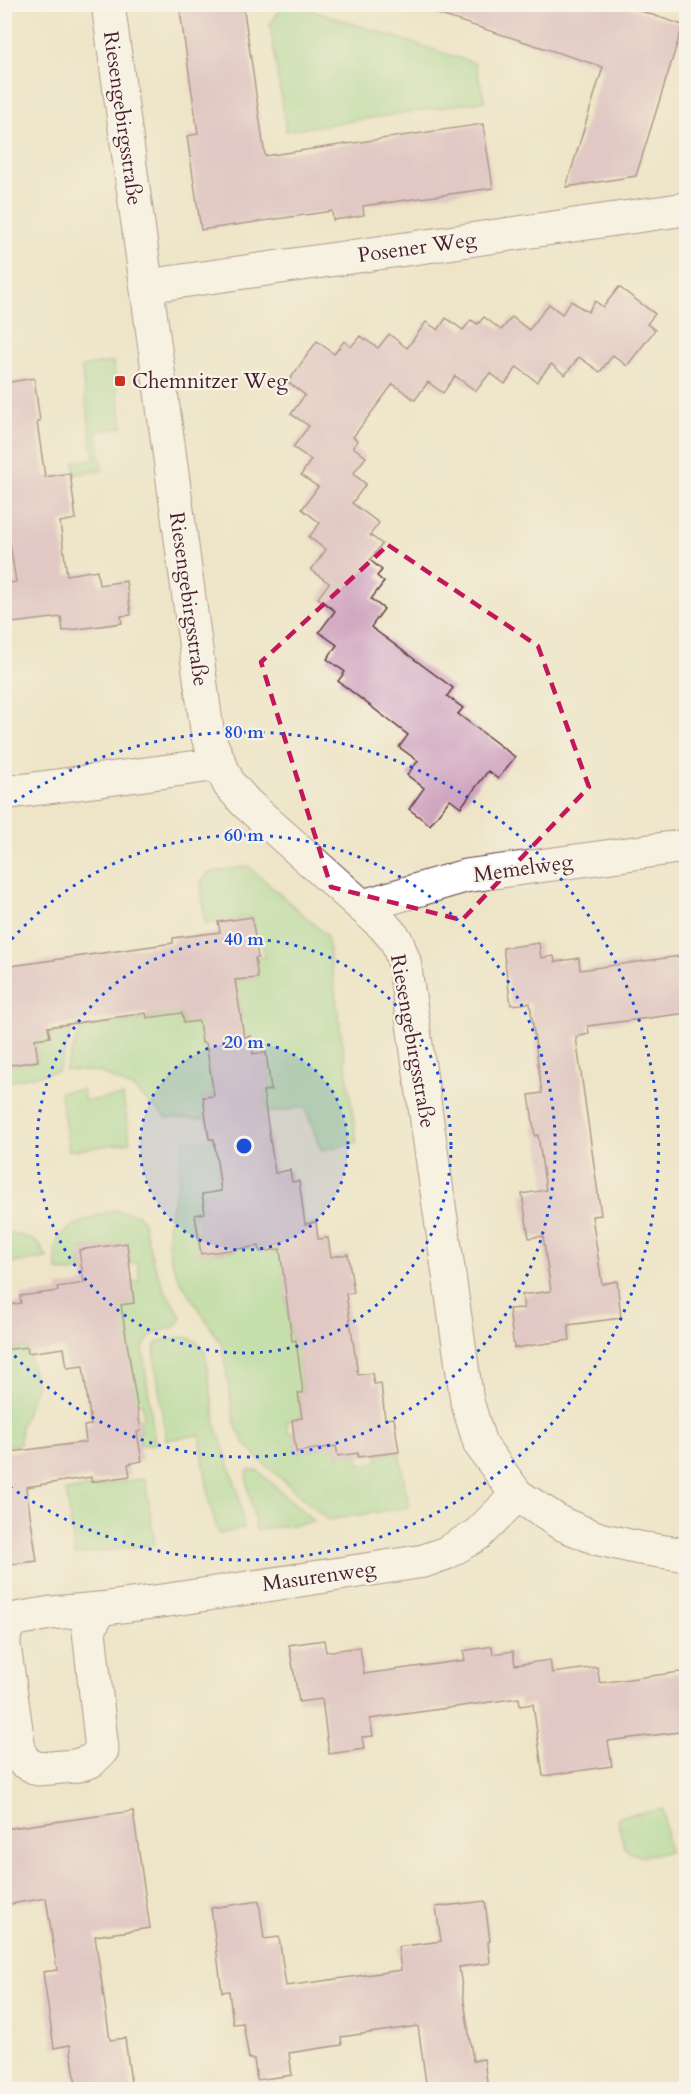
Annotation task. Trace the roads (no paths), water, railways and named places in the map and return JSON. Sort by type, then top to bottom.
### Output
[{"type":"street","name":"Riesengebirgsstraße","points":[[108,4],[208,736],[229,784],[246,803],[363,906],[396,940],[404,962],[467,1401],[480,1444],[517,1495],[562,1524],[599,1539],[687,1555]]},
{"type":"street","name":"Posener Weg","points":[[147,286],[687,209]]},
{"type":"street","points":[[4,793],[220,764]]},
{"type":"street","name":"Memelweg","points":[[363,906],[465,876],[687,846]]},
{"type":"street","name":"Masurenweg","points":[[99,1609],[89,1631],[102,1750],[91,1761],[75,1766],[38,1769],[23,1761],[19,1750],[4,1642],[6,1628],[16,1619],[424,1561],[446,1553],[478,1534],[517,1495]]},
{"type":"place","name":"Chemnitzer Weg","points":[[120,381]]}]
